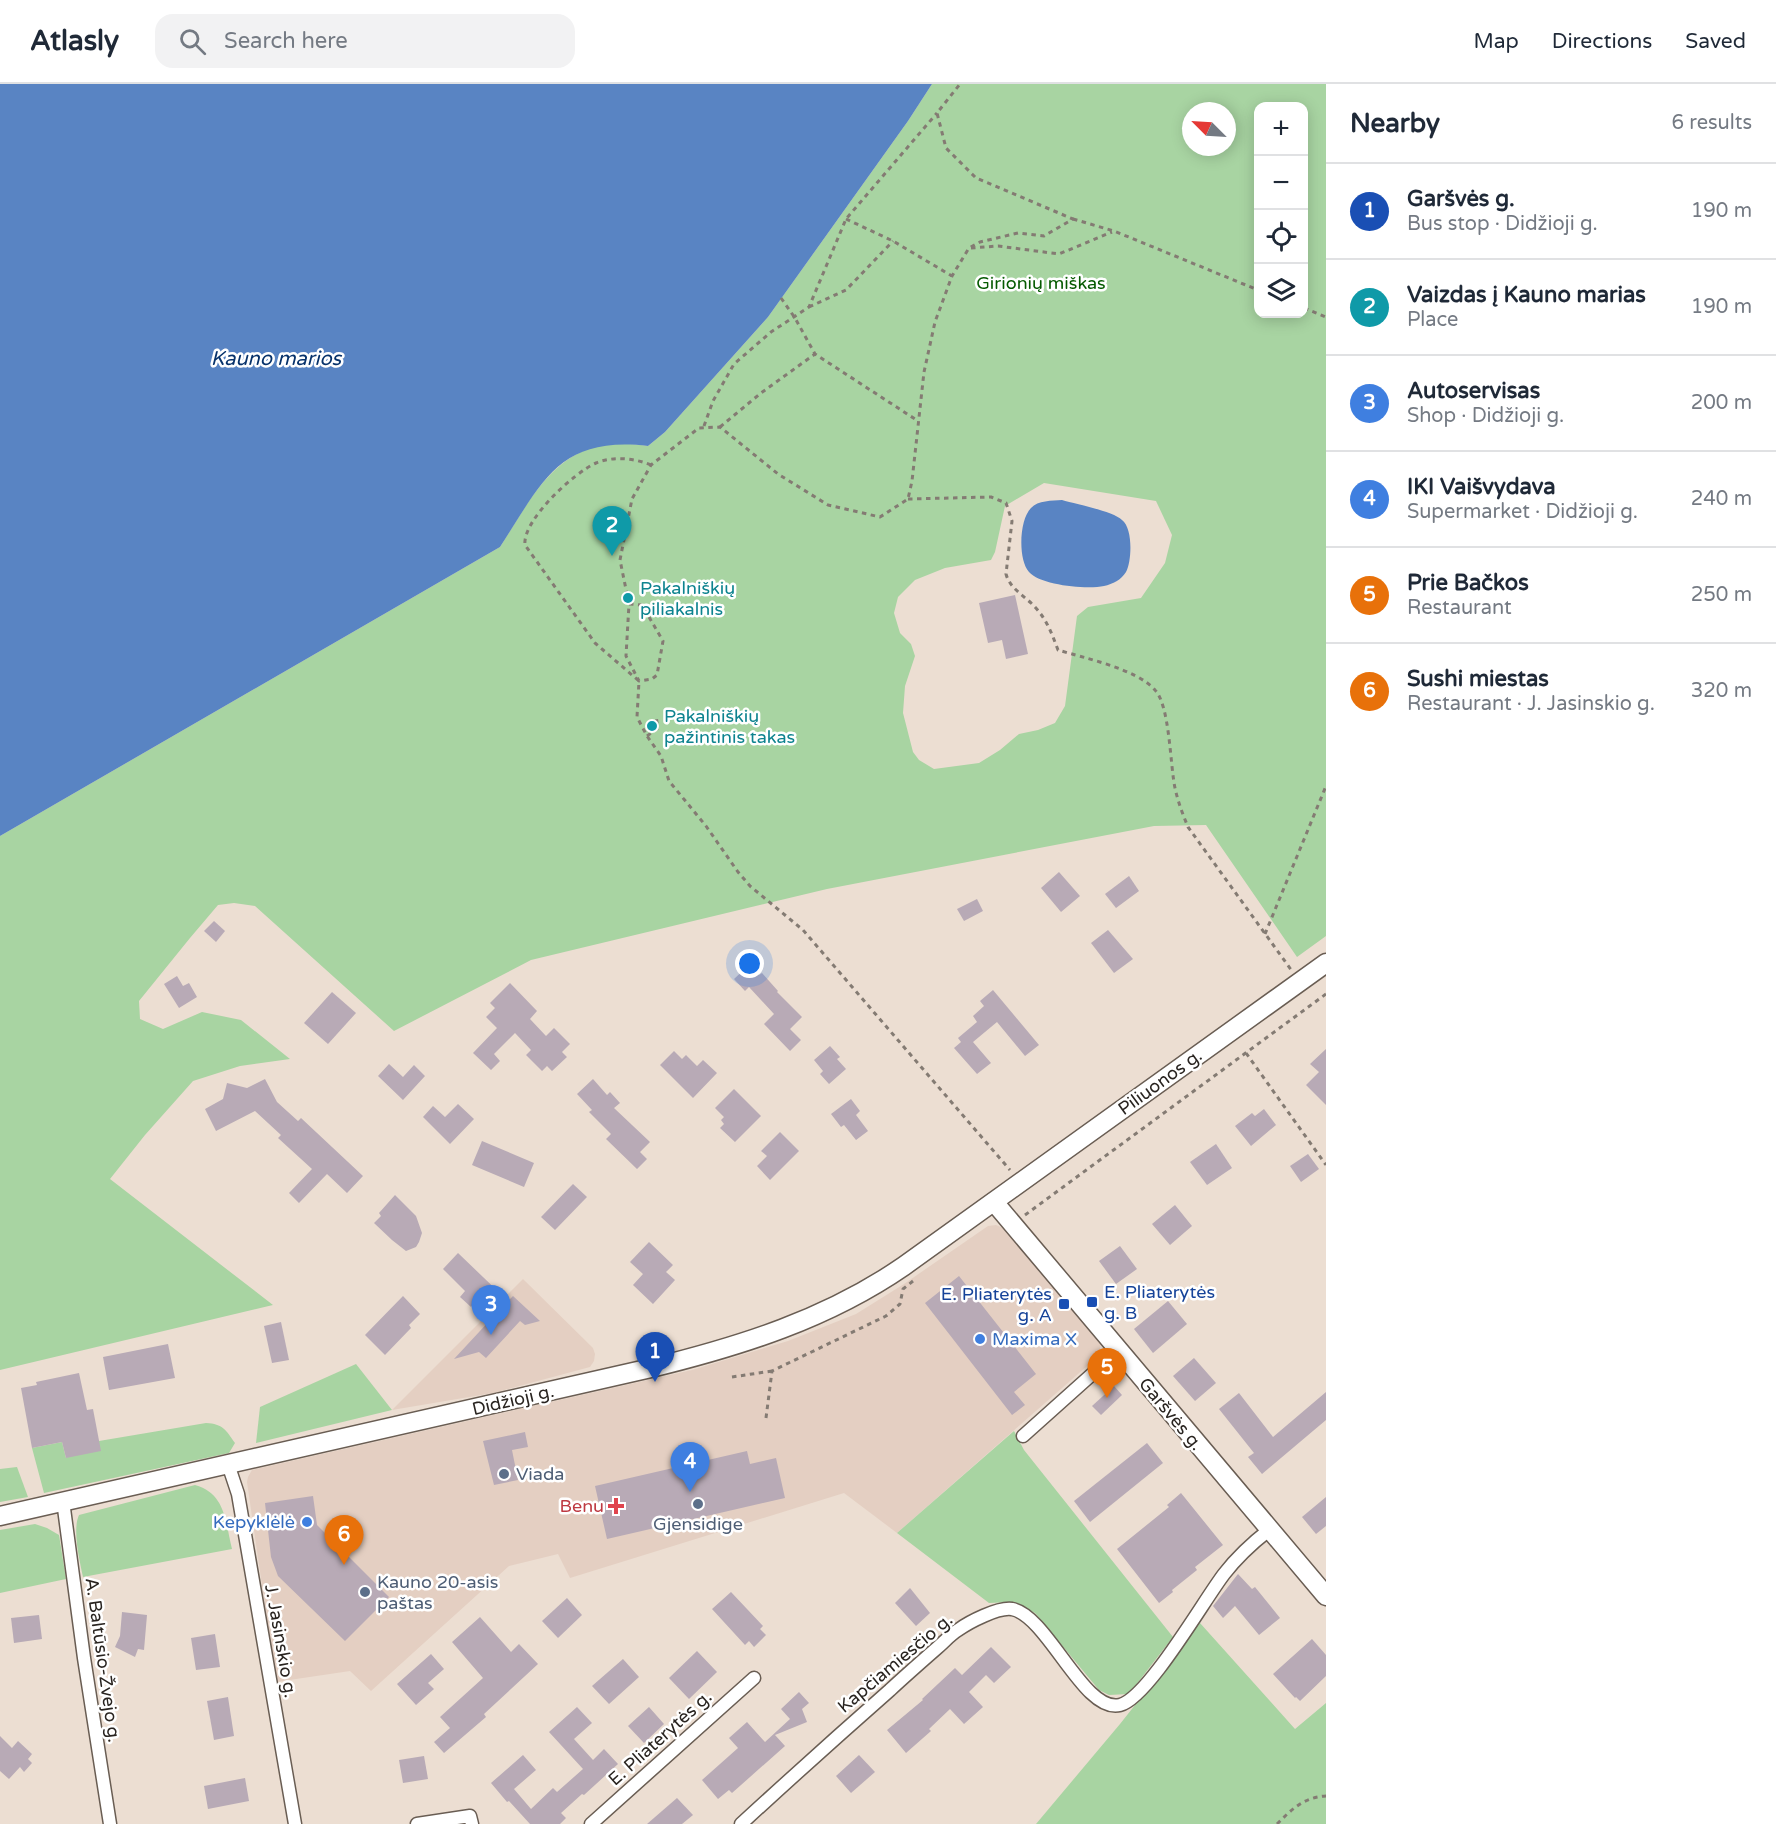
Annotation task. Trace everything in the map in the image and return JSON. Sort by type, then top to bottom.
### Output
[{"type":"main road","name":"Piliuonos g.","points":[[994,1202],[1326,963]]},
{"type":"main road","name":"Garšvės g.","points":[[994,1202],[1326,1596]]},
{"type":"main road","name":"Didžioji g.","points":[[0,1516],[704,1355],[767,1335],[841,1305],[885,1279],[994,1202]]},
{"type":"street","points":[[1023,1436],[1118,1351]]},
{"type":"street","name":"J. Jasinskio g.","points":[[228,1464],[238,1494],[295,1824]]},
{"type":"street","name":"A. Baltūsio-Žvejo g.","points":[[63,1501],[84,1658],[110,1824]]},
{"type":"street","name":"Kapčiamiesčio g.","points":[[741,1824],[958,1630],[989,1613],[1010,1609],[1025,1614],[1063,1657],[1088,1690],[1109,1705],[1121,1705],[1134,1698],[1152,1677],[1223,1576],[1246,1548],[1269,1530]]},
{"type":"street","name":"E. Pliaterytės g.","points":[[591,1824],[754,1678]]},
{"type":"street","points":[[417,1824],[471,1820]]},
{"type":"path","points":[[809,307],[846,219],[960,84]]},
{"type":"path","points":[[937,113],[946,148],[976,178],[1073,219],[1114,231],[1254,288]]},
{"type":"path","points":[[846,219],[893,241],[952,276]]},
{"type":"path","points":[[908,499],[926,362],[935,322],[952,276],[969,248],[980,242],[1018,233],[1044,236],[1073,219]]},
{"type":"path","points":[[969,248],[998,246],[1059,254],[1114,231]]},
{"type":"path","points":[[704,426],[713,400],[734,364],[771,332],[809,307],[846,290],[893,241]]},
{"type":"path","points":[[781,298],[815,354],[918,420]]},
{"type":"path","points":[[1308,310],[1326,317]]},
{"type":"path","points":[[720,427],[761,393],[815,354]]},
{"type":"path","points":[[1020,1183],[803,930],[750,886],[738,872],[706,826],[669,781],[661,756],[647,736],[638,717],[639,681],[626,656],[629,604],[620,560],[632,499],[651,465],[699,428],[720,427],[778,474],[828,505],[880,517],[908,499],[991,497],[1006,503],[1012,521],[1006,574],[1009,583],[1035,607],[1050,626],[1058,650],[1125,671],[1142,679],[1155,690],[1163,703],[1175,788],[1188,827],[1299,982]]},
{"type":"path","points":[[629,604],[642,605],[663,641],[657,675],[652,679],[639,681],[595,643],[525,545],[525,539],[532,523],[552,497],[580,472],[597,463],[624,459],[638,460],[651,465]]},
{"type":"path","points":[[647,736],[658,728],[656,716]]},
{"type":"path","points":[[1265,934],[1326,786]]},
{"type":"path","points":[[1012,1225],[1326,994]]},
{"type":"path","points":[[1246,1053],[1326,1165]]},
{"type":"path","points":[[732,1377],[772,1371],[886,1316],[900,1304],[903,1289],[914,1280]]},
{"type":"path","points":[[766,1418],[772,1371]]},
{"type":"path","points":[[1277,1824],[1300,1802],[1326,1796]]},
{"type":"shaded area","points":[[996,1225],[1010,1235],[1101,1341],[1100,1349],[1095,1359],[897,1533],[844,1493],[570,1578],[558,1554],[509,1566],[371,1691],[350,1671],[276,1682],[247,1482],[252,1470],[692,1370],[788,1341],[856,1314],[988,1226]]},
{"type":"shaded area","points":[[523,1279],[593,1348],[594,1361],[590,1367],[493,1393],[392,1410]]},
{"type":"green space","name":"Girionių miškas","points":[[932,84],[1326,84],[1326,936],[1297,957],[1206,825],[1154,826],[827,889],[531,960],[394,1031],[255,906],[234,903],[218,905],[139,1001],[140,1019],[163,1029],[202,1012],[241,1020],[290,1059],[240,1066],[193,1081],[110,1179],[273,1305],[0,1370],[0,836],[500,547],[530,500],[554,471],[584,451],[602,445],[620,443],[648,446],[665,432],[768,317]],"holes":[[[1044,483],[1156,501],[1172,535],[1165,563],[1141,598],[1088,607],[1077,616],[1065,706],[1055,723],[1019,734],[1000,750],[979,763],[934,769],[919,760],[913,752],[903,713],[905,686],[915,656],[911,644],[900,633],[894,613],[898,597],[915,580],[945,568],[991,560],[995,552],[1005,506]]]},
{"type":"green space","points":[[356,1364],[392,1410],[256,1443],[260,1407]]},
{"type":"green space","points":[[206,1423],[224,1428],[235,1443],[229,1453],[44,1493],[32,1448],[62,1442],[66,1458],[99,1441]]},
{"type":"green space","points":[[1014,1431],[1024,1450],[1173,1637],[1129,1694],[1109,1695],[1099,1690],[1035,1613],[1011,1602],[989,1603],[897,1533]]},
{"type":"green space","points":[[17,1467],[28,1497],[0,1502],[0,1469]]},
{"type":"green space","points":[[195,1485],[205,1489],[218,1502],[225,1519],[232,1549],[83,1577],[76,1537],[79,1515]]},
{"type":"green space","points":[[35,1524],[59,1535],[66,1579],[0,1593],[0,1530]]},
{"type":"green space","points":[[1200,1623],[1295,1729],[1326,1703],[1326,1824],[1036,1824],[1120,1724]]},
{"type":"water","name":"Kauno marios","points":[[0,84],[932,84],[768,317],[665,432],[648,446],[618,445],[593,448],[573,456],[542,483],[500,547],[0,836]]},
{"type":"water","points":[[1062,500],[1111,514],[1126,524],[1130,537],[1128,567],[1114,583],[1096,587],[1076,587],[1053,583],[1035,576],[1025,566],[1021,540],[1027,514],[1037,504]]},
{"type":"building","points":[[1015,595],[1028,654],[1006,659],[1002,640],[988,643],[979,603]]},
{"type":"building","points":[[1059,872],[1080,896],[1061,912],[1041,888]]},
{"type":"building","points":[[1129,876],[1139,891],[1116,908],[1105,894]]},
{"type":"building","points":[[977,899],[983,911],[964,921],[957,909]]},
{"type":"building","points":[[214,921],[225,931],[216,942],[204,931]]},
{"type":"building","points":[[1108,930],[1133,959],[1114,973],[1091,943]]},
{"type":"building","points":[[750,964],[759,975],[762,973],[802,1017],[790,1029],[801,1040],[790,1051],[764,1024],[774,1014],[749,987],[745,991],[734,979]]},
{"type":"building","points":[[177,976],[183,986],[189,983],[197,997],[179,1008],[164,984]]},
{"type":"building","points":[[510,983],[537,1011],[530,1019],[546,1036],[554,1028],[570,1044],[562,1052],[567,1057],[552,1071],[547,1066],[542,1071],[526,1055],[531,1050],[515,1033],[494,1054],[500,1061],[491,1070],[473,1053],[497,1028],[486,1017],[495,1008],[490,1003]]},
{"type":"building","points":[[993,990],[1039,1045],[1025,1056],[997,1022],[973,1042],[991,1063],[977,1074],[954,1048],[961,1042],[958,1038],[977,1022],[973,1016],[984,1006],[980,1001]]},
{"type":"building","points":[[332,992],[356,1013],[328,1044],[304,1023]]},
{"type":"building","points":[[830,1046],[840,1057],[837,1059],[846,1069],[829,1084],[820,1074],[823,1071],[814,1060]]},
{"type":"building","points":[[1326,1049],[1326,1105],[1306,1085],[1319,1072],[1310,1064]]},
{"type":"building","points":[[674,1051],[682,1059],[686,1055],[697,1066],[703,1060],[717,1073],[693,1098],[660,1065]]},
{"type":"building","points":[[389,1064],[403,1077],[414,1065],[425,1076],[403,1100],[378,1076]]},
{"type":"building","points":[[265,1079],[277,1102],[298,1121],[301,1118],[363,1176],[347,1193],[327,1174],[299,1203],[289,1193],[312,1169],[278,1138],[281,1135],[255,1111],[216,1131],[205,1109],[223,1099],[227,1083],[247,1088]]},
{"type":"building","points":[[593,1079],[607,1095],[610,1092],[620,1103],[614,1108],[650,1142],[640,1152],[647,1159],[637,1169],[606,1139],[611,1134],[589,1112],[592,1110],[577,1094]]},
{"type":"building","points":[[734,1089],[761,1116],[735,1142],[720,1128],[724,1124],[721,1120],[724,1117],[715,1108]]},
{"type":"building","points":[[851,1099],[860,1111],[856,1115],[868,1131],[856,1140],[844,1125],[841,1127],[831,1114]]},
{"type":"building","points":[[458,1104],[474,1119],[450,1144],[423,1117],[433,1106],[445,1117]]},
{"type":"building","points":[[1264,1109],[1276,1125],[1251,1146],[1235,1126],[1252,1113],[1255,1116]]},
{"type":"building","points":[[780,1132],[799,1151],[770,1180],[757,1166],[767,1156],[761,1151]]},
{"type":"building","points":[[482,1141],[534,1163],[524,1187],[472,1165]]},
{"type":"building","points":[[1216,1144],[1232,1168],[1207,1185],[1190,1162]]},
{"type":"building","points":[[1308,1154],[1319,1169],[1301,1182],[1290,1166]]},
{"type":"building","points":[[573,1184],[587,1197],[555,1230],[541,1217]]},
{"type":"building","points":[[395,1195],[416,1216],[422,1233],[416,1247],[406,1251],[374,1223],[381,1216],[379,1213]]},
{"type":"building","points":[[1175,1205],[1192,1226],[1170,1245],[1152,1224]]},
{"type":"building","points":[[649,1242],[673,1265],[666,1272],[675,1280],[653,1304],[633,1285],[643,1274],[630,1262]]},
{"type":"building","points":[[1120,1246],[1137,1269],[1116,1284],[1099,1261]]},
{"type":"building","points":[[458,1253],[508,1301],[513,1296],[540,1321],[525,1325],[520,1321],[486,1358],[479,1352],[454,1359],[492,1318],[475,1302],[471,1307],[460,1297],[465,1291],[443,1269]]},
{"type":"building","name":"Maxima X","points":[[959,1276],[1036,1374],[1014,1392],[1025,1405],[1012,1415],[925,1303]]},
{"type":"building","points":[[403,1296],[420,1314],[409,1325],[411,1328],[385,1355],[365,1335]]},
{"type":"building","points":[[1168,1301],[1187,1324],[1153,1353],[1134,1329]]},
{"type":"building","points":[[281,1322],[289,1360],[272,1363],[264,1326]]},
{"type":"building","points":[[168,1344],[175,1378],[109,1390],[103,1357]]},
{"type":"building","points":[[1194,1358],[1216,1383],[1195,1401],[1173,1376]]},
{"type":"building","points":[[79,1373],[87,1410],[93,1409],[101,1451],[66,1458],[62,1442],[32,1448],[21,1388],[37,1385],[36,1382]]},
{"type":"building","points":[[1114,1386],[1122,1395],[1101,1415],[1092,1406]]},
{"type":"building","points":[[1326,1392],[1326,1420],[1262,1474],[1248,1457],[1254,1453],[1219,1409],[1239,1393],[1273,1437]]},
{"type":"building","points":[[525,1432],[528,1447],[512,1450],[518,1480],[494,1485],[483,1441]]},
{"type":"building","points":[[1147,1443],[1163,1463],[1090,1522],[1074,1501]]},
{"type":"building","points":[[747,1451],[750,1464],[776,1458],[785,1498],[607,1539],[595,1486]]},
{"type":"building","points":[[1181,1493],[1223,1545],[1195,1567],[1197,1570],[1159,1603],[1117,1549],[1169,1507],[1167,1505]]},
{"type":"building","points":[[313,1496],[317,1525],[389,1597],[345,1641],[278,1576],[271,1557],[265,1503]]},
{"type":"building","points":[[1326,1497],[1326,1526],[1316,1534],[1302,1517]]},
{"type":"building","points":[[1238,1574],[1252,1589],[1255,1587],[1280,1618],[1259,1635],[1235,1606],[1223,1618],[1213,1606]]},
{"type":"building","points":[[910,1588],[930,1613],[916,1626],[895,1603]]},
{"type":"building","points":[[731,1592],[763,1626],[760,1629],[766,1635],[754,1647],[749,1641],[745,1645],[712,1609]]},
{"type":"building","points":[[567,1598],[582,1615],[558,1638],[542,1621]]},
{"type":"building","points":[[122,1612],[147,1615],[144,1650],[138,1649],[135,1657],[115,1647],[120,1636]]},
{"type":"building","points":[[39,1615],[42,1639],[14,1643],[11,1618]]},
{"type":"building","points":[[480,1617],[511,1652],[519,1644],[538,1664],[484,1714],[486,1717],[444,1753],[434,1742],[450,1728],[440,1717],[483,1678],[452,1642]]},
{"type":"building","points":[[215,1634],[220,1667],[196,1670],[191,1638]]},
{"type":"building","points":[[1312,1639],[1326,1655],[1326,1676],[1300,1701],[1273,1674]]},
{"type":"building","points":[[991,1647],[1011,1667],[994,1683],[986,1675],[969,1692],[983,1707],[964,1724],[950,1709],[929,1729],[931,1731],[906,1753],[887,1730],[923,1700],[955,1668],[962,1675]]},
{"type":"building","points":[[697,1651],[717,1672],[689,1699],[669,1678]]},
{"type":"building","points":[[431,1654],[444,1669],[428,1683],[434,1689],[416,1705],[397,1684]]},
{"type":"building","points":[[623,1659],[639,1677],[609,1704],[592,1686]]},
{"type":"building","points":[[799,1692],[809,1703],[802,1709],[807,1722],[775,1735],[785,1746],[732,1793],[729,1790],[718,1799],[702,1780],[738,1748],[729,1738],[747,1722],[765,1742],[790,1719],[781,1709]]},
{"type":"building","points":[[228,1697],[234,1736],[214,1740],[207,1701]]},
{"type":"building","points":[[577,1707],[592,1723],[574,1739],[593,1760],[604,1749],[618,1764],[561,1813],[566,1818],[560,1824],[530,1824],[491,1783],[523,1755],[536,1770],[514,1789],[531,1809],[553,1788],[557,1792],[583,1769],[549,1732]]},
{"type":"building","points":[[649,1707],[664,1724],[644,1743],[628,1726]]},
{"type":"building","points":[[0,1736],[12,1748],[18,1741],[32,1754],[28,1759],[32,1763],[24,1772],[20,1767],[9,1779],[0,1771]]},
{"type":"building","points":[[859,1755],[875,1772],[851,1793],[836,1776]]},
{"type":"building","points":[[424,1756],[428,1779],[403,1783],[399,1760]]},
{"type":"building","points":[[245,1778],[249,1801],[208,1809],[204,1786]]},
{"type":"building","points":[[677,1798],[693,1815],[682,1824],[647,1824]]},
{"type":"place","name":"Vaizdas į Kauno marias","points":[[612,556]]},
{"type":"place","name":"Pakalniškių piliakalnis","points":[[628,598]]},
{"type":"place","name":"Pakalniškių pažintinis takas","points":[[652,726]]},
{"type":"place","name":"E. Pliaterytės g. B","points":[[1092,1302]]},
{"type":"place","name":"E. Pliaterytės g. A","points":[[1064,1304]]},
{"type":"place","name":"Autoservisas","points":[[491,1335]]},
{"type":"place","name":"Maxima X","points":[[980,1339]]},
{"type":"place","name":"Garšvės g.","points":[[655,1382]]},
{"type":"place","name":"Prie Bačkos","points":[[1107,1398]]},
{"type":"place","name":"Viada","points":[[504,1474]]},
{"type":"place","name":"IKI Vaišvydava","points":[[690,1492]]},
{"type":"place","name":"Gjensidige","points":[[698,1504]]},
{"type":"place","name":"Benu","points":[[616,1506]]},
{"type":"place","name":"Kepyklėlė","points":[[307,1522]]},
{"type":"place","name":"Sushi miestas","points":[[344,1565]]},
{"type":"place","name":"Kauno 20-asis paštas","points":[[365,1592]]}]
